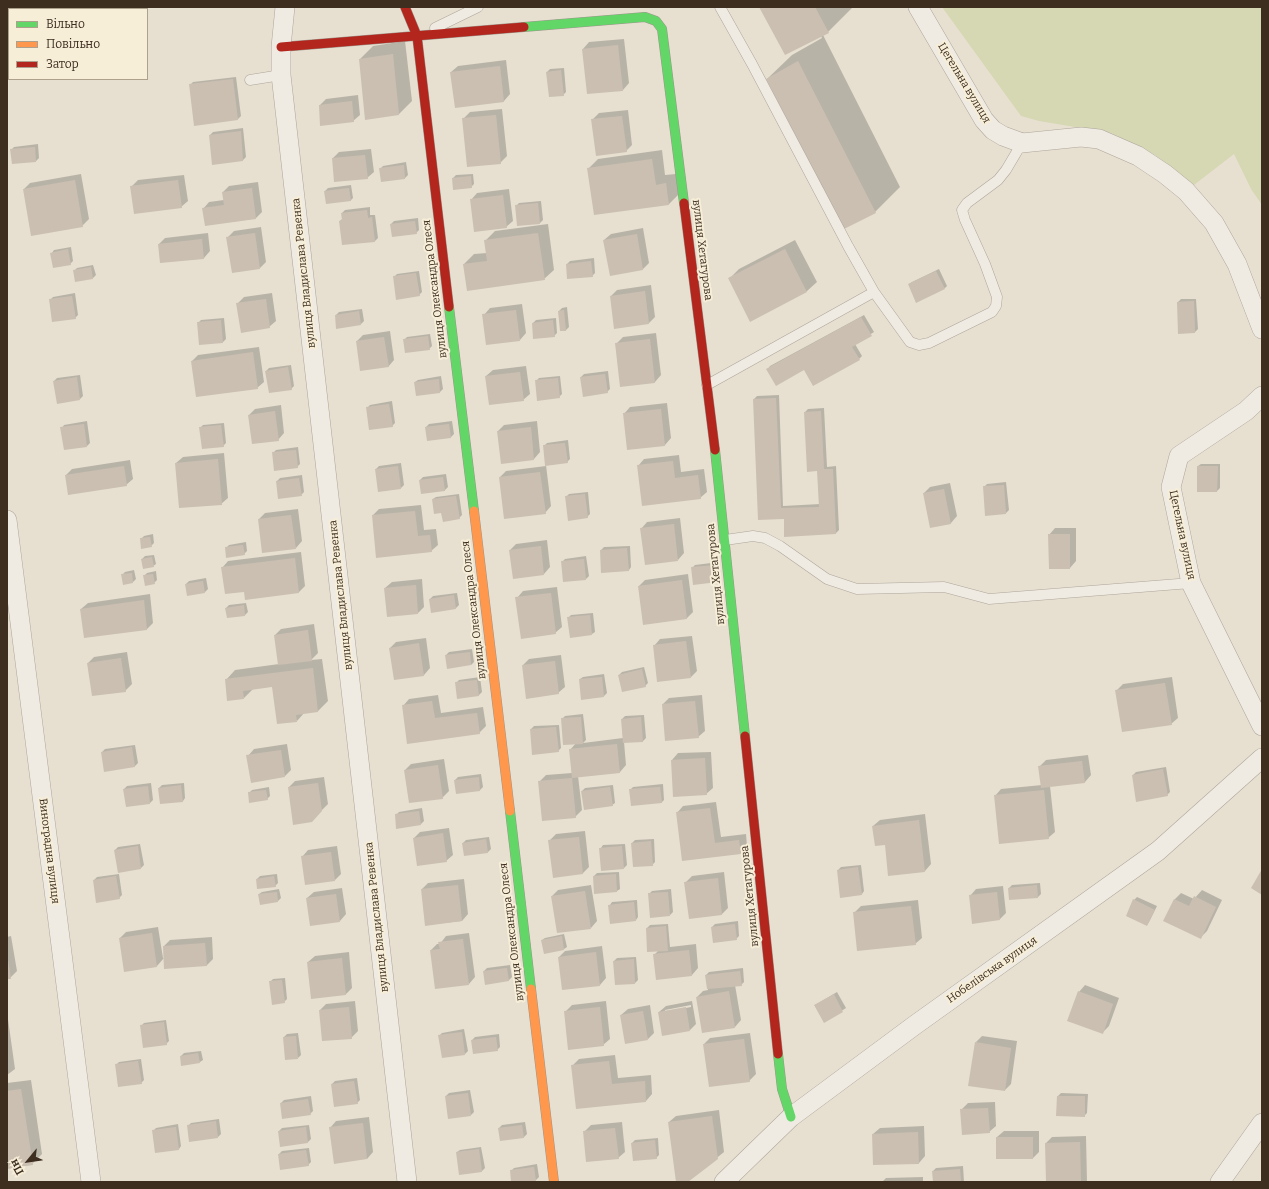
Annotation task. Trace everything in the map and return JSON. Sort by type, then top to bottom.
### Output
[{"type":"street","name":"вулиця Владислава Ревенка","points":[[285,7],[281,46],[281,75],[407,1182]]},
{"type":"street","name":"вулиця Олександра Олеся","points":[[405,7],[417,36],[554,1182]]},
{"type":"street","name":"Цегельна вулиця","points":[[918,7],[984,120],[993,130],[1003,136],[1022,143],[1081,136],[1099,139],[1138,156],[1165,174],[1186,191],[1214,223],[1237,264],[1262,328]]},
{"type":"street","name":"вулиця Хетагурова","points":[[417,36],[645,16],[656,21],[662,29],[725,540],[782,1089],[791,1117]]},
{"type":"street","points":[[281,46],[417,36]]},
{"type":"street","name":"Цегельна вулиця","points":[[1262,396],[1246,411],[1179,456],[1171,487],[1191,583],[1262,726]]},
{"type":"street","name":"Виноградна вулиця","points":[[7,520],[91,1182]]},
{"type":"street","name":"Нобелівська вулиця","points":[[724,1182],[791,1117],[920,1021],[1158,851],[1262,758]]},
{"type":"street","points":[[1220,1182],[1262,1123]]},
{"type":"lane","points":[[417,36],[478,7]]},
{"type":"lane","points":[[720,7],[874,292],[910,342],[919,345],[929,344],[992,312],[996,306],[996,297],[986,264],[965,220],[962,210],[967,203],[998,180],[1006,170],[1022,143]]},
{"type":"lane","points":[[250,80],[281,75]]},
{"type":"lane","points":[[707,385],[874,292]]},
{"type":"lane","points":[[725,540],[753,536],[765,538],[780,546],[827,579],[857,589],[944,587],[989,599],[1191,583]]},
{"type":"green space","points":[[942,7],[1262,7],[1262,205],[1251,189],[1234,154],[1194,185],[1155,155],[1111,133],[1039,121],[1021,116]]},
{"type":"building","points":[[13,7],[53,7],[53,8]]},
{"type":"building","points":[[759,7],[815,7],[829,33],[785,55]]},
{"type":"building","points":[[618,45],[623,91],[587,94],[582,49]]},
{"type":"building","points":[[7,50],[8,50],[8,70]]},
{"type":"building","points":[[393,54],[399,115],[365,120],[359,59]]},
{"type":"building","points":[[798,61],[876,213],[844,229],[766,79]]},
{"type":"building","points":[[500,66],[504,102],[455,108],[450,72]]},
{"type":"building","points":[[561,70],[564,96],[549,97],[546,72]]},
{"type":"building","points":[[233,79],[238,120],[194,126],[189,84]]},
{"type":"building","points":[[352,101],[354,122],[320,126],[319,105]]},
{"type":"building","points":[[496,115],[501,164],[467,167],[462,118]]},
{"type":"building","points":[[622,116],[627,152],[596,156],[591,119]]},
{"type":"building","points":[[241,131],[243,161],[212,165],[209,135]]},
{"type":"building","points":[[35,147],[36,162],[12,164],[10,149]]},
{"type":"building","points":[[365,155],[368,179],[334,182],[332,158]]},
{"type":"building","points":[[652,159],[656,185],[666,183],[669,205],[594,215],[587,168]]},
{"type":"building","points":[[404,165],[405,179],[381,182],[379,168]]},
{"type":"building","points":[[471,176],[472,188],[453,190],[452,178]]},
{"type":"building","points":[[75,180],[83,227],[31,236],[23,189]]},
{"type":"building","points":[[178,180],[182,208],[134,214],[130,186]]},
{"type":"building","points":[[252,188],[256,219],[205,226],[202,208],[224,205],[222,192]]},
{"type":"building","points":[[349,188],[351,201],[326,204],[324,191]]},
{"type":"building","points":[[503,195],[507,228],[474,232],[470,199]]},
{"type":"building","points":[[538,203],[540,224],[517,226],[515,205]]},
{"type":"building","points":[[367,210],[368,218],[372,217],[375,242],[342,245],[339,221],[342,220],[341,213]]},
{"type":"building","points":[[415,221],[417,234],[392,237],[390,224]]},
{"type":"building","points":[[255,233],[260,269],[232,273],[226,237]]},
{"type":"building","points":[[538,233],[545,280],[467,291],[463,264],[487,261],[484,240]]},
{"type":"building","points":[[637,234],[643,270],[610,276],[603,240]]},
{"type":"building","points":[[202,239],[204,259],[160,263],[158,244]]},
{"type":"building","points":[[68,249],[71,265],[53,268],[50,253]]},
{"type":"building","points":[[785,249],[807,292],[750,322],[728,278]]},
{"type":"building","points":[[591,261],[593,277],[567,279],[566,264]]},
{"type":"building","points":[[91,267],[93,279],[75,282],[73,270]]},
{"type":"building","points":[[936,271],[945,289],[916,303],[908,284]]},
{"type":"building","points":[[416,273],[420,296],[396,300],[393,276]]},
{"type":"building","points":[[645,291],[649,324],[614,329],[610,296]]},
{"type":"building","points":[[72,296],[76,319],[52,322],[49,299]]},
{"type":"building","points":[[266,299],[270,328],[241,333],[236,303]]},
{"type":"building","points":[[1194,301],[1195,333],[1178,334],[1177,302]]},
{"type":"building","points":[[516,310],[520,341],[486,345],[482,314]]},
{"type":"building","points":[[564,310],[566,331],[560,331],[558,311]]},
{"type":"building","points":[[359,311],[361,325],[336,329],[335,315]]},
{"type":"building","points":[[861,317],[872,336],[852,347],[860,360],[813,386],[804,370],[776,386],[766,369]]},
{"type":"building","points":[[221,320],[223,343],[199,345],[197,322]]},
{"type":"building","points":[[553,320],[555,337],[533,339],[532,323]]},
{"type":"building","points":[[428,336],[430,350],[405,353],[403,339]]},
{"type":"building","points":[[384,337],[389,367],[360,371],[356,341]]},
{"type":"building","points":[[650,339],[655,383],[620,387],[615,343]]},
{"type":"building","points":[[253,352],[258,389],[196,397],[191,361]]},
{"type":"building","points":[[288,367],[292,390],[269,393],[265,371]]},
{"type":"building","points":[[520,372],[524,401],[489,405],[485,376]]},
{"type":"building","points":[[605,374],[608,393],[583,397],[580,377]]},
{"type":"building","points":[[77,377],[80,400],[57,404],[53,381]]},
{"type":"building","points":[[558,378],[560,398],[537,401],[535,380]]},
{"type":"building","points":[[439,379],[440,393],[416,396],[414,382]]},
{"type":"building","points":[[776,398],[781,508],[819,507],[817,471],[807,472],[804,412],[821,411],[824,469],[833,469],[836,534],[784,537],[784,519],[758,520],[753,399]]},
{"type":"building","points":[[389,404],[393,427],[369,430],[366,407]]},
{"type":"building","points":[[661,409],[665,446],[627,450],[623,413]]},
{"type":"building","points":[[275,411],[279,441],[252,444],[248,415]]},
{"type":"building","points":[[84,424],[87,447],[64,450],[60,427]]},
{"type":"building","points":[[449,424],[451,438],[427,441],[425,427]]},
{"type":"building","points":[[221,425],[224,447],[202,449],[199,427]]},
{"type":"building","points":[[531,427],[534,460],[501,464],[497,431]]},
{"type":"building","points":[[565,443],[568,463],[545,466],[543,445]]},
{"type":"building","points":[[296,450],[298,468],[274,471],[272,452]]},
{"type":"building","points":[[218,459],[222,505],[179,508],[175,463]]},
{"type":"building","points":[[673,461],[675,478],[698,475],[701,499],[642,506],[637,465]]},
{"type":"building","points":[[124,466],[127,486],[68,495],[65,475]]},
{"type":"building","points":[[398,466],[401,489],[378,492],[375,469]]},
{"type":"building","points":[[1197,466],[1218,466],[1217,492],[1197,492]]},
{"type":"building","points":[[540,472],[546,514],[504,519],[499,477]]},
{"type":"building","points":[[443,477],[445,491],[421,494],[419,480]]},
{"type":"building","points":[[299,478],[302,496],[278,499],[276,481]]},
{"type":"building","points":[[1004,485],[1006,514],[985,516],[983,486]]},
{"type":"building","points":[[944,489],[951,524],[930,528],[923,493]]},
{"type":"building","points":[[585,494],[588,518],[568,521],[565,496]]},
{"type":"building","points":[[456,496],[460,519],[443,522],[441,513],[434,514],[432,499]]},
{"type":"building","points":[[415,511],[418,536],[430,535],[432,552],[376,558],[372,515]]},
{"type":"building","points":[[291,515],[296,549],[262,553],[258,519]]},
{"type":"building","points":[[674,524],[678,561],[645,565],[640,528]]},
{"type":"building","points":[[1048,534],[1070,534],[1070,569],[1049,569]]},
{"type":"building","points":[[150,537],[152,547],[141,549],[140,538]]},
{"type":"building","points":[[243,545],[245,555],[226,558],[225,547]]},
{"type":"building","points":[[541,546],[544,575],[513,579],[509,550]]},
{"type":"building","points":[[627,548],[629,571],[601,573],[600,550]]},
{"type":"building","points":[[152,557],[154,567],[143,569],[141,559]]},
{"type":"building","points":[[295,558],[299,593],[245,600],[244,592],[225,594],[221,567]]},
{"type":"building","points":[[584,559],[586,580],[563,582],[561,561]]},
{"type":"building","points":[[717,565],[718,582],[693,585],[691,567]]},
{"type":"building","points":[[132,573],[133,583],[123,585],[121,574]]},
{"type":"building","points":[[153,574],[155,584],[145,586],[143,575]]},
{"type":"building","points":[[682,580],[687,619],[643,625],[638,586]]},
{"type":"building","points":[[203,581],[205,593],[187,596],[185,584]]},
{"type":"building","points":[[416,585],[418,614],[387,617],[384,588]]},
{"type":"building","points":[[551,593],[556,634],[521,639],[515,597]]},
{"type":"building","points":[[454,595],[456,609],[431,613],[429,599]]},
{"type":"building","points":[[144,600],[147,630],[84,638],[80,609]]},
{"type":"building","points":[[244,605],[245,616],[227,618],[225,608]]},
{"type":"building","points":[[590,615],[592,635],[570,638],[567,617]]},
{"type":"building","points":[[308,630],[312,661],[278,665],[274,635]]},
{"type":"building","points":[[686,641],[691,678],[657,682],[653,645]]},
{"type":"building","points":[[419,643],[424,676],[394,680],[389,648]]},
{"type":"building","points":[[470,652],[471,665],[447,669],[445,655]]},
{"type":"building","points":[[121,658],[126,692],[92,696],[87,663]]},
{"type":"building","points":[[555,661],[559,694],[526,699],[522,665]]},
{"type":"building","points":[[313,668],[318,712],[296,715],[297,722],[277,724],[272,687],[243,691],[244,699],[227,701],[225,679]]},
{"type":"building","points":[[642,669],[646,687],[622,692],[618,675]]},
{"type":"building","points":[[602,677],[604,697],[581,700],[579,679]]},
{"type":"building","points":[[477,680],[479,696],[457,699],[455,682]]},
{"type":"building","points":[[1165,683],[1172,725],[1122,732],[1115,690]]},
{"type":"building","points":[[432,701],[435,718],[477,713],[480,734],[407,744],[402,705]]},
{"type":"building","points":[[695,701],[699,738],[665,741],[662,704]]},
{"type":"building","points":[[581,717],[583,744],[563,745],[561,718]]},
{"type":"building","points":[[641,717],[643,742],[623,743],[621,719]]},
{"type":"building","points":[[556,727],[559,752],[532,755],[530,729]]},
{"type":"building","points":[[617,744],[620,773],[572,778],[569,749]]},
{"type":"building","points":[[132,747],[135,767],[104,772],[101,752]]},
{"type":"building","points":[[281,750],[285,777],[251,783],[246,755]]},
{"type":"building","points":[[705,758],[707,795],[673,797],[671,760]]},
{"type":"building","points":[[1082,761],[1085,783],[1041,788],[1038,766]]},
{"type":"building","points":[[438,765],[443,799],[409,803],[404,770]]},
{"type":"building","points":[[1163,769],[1168,796],[1136,802],[1132,775]]},
{"type":"building","points":[[479,777],[480,791],[456,794],[454,780]]},
{"type":"building","points":[[572,778],[576,818],[542,821],[538,781]]},
{"type":"building","points":[[318,783],[322,811],[312,822],[293,825],[288,787]]},
{"type":"building","points":[[181,785],[183,802],[160,804],[158,788]]},
{"type":"building","points":[[148,786],[150,804],[126,807],[123,789]]},
{"type":"building","points":[[610,787],[613,806],[584,810],[581,791]]},
{"type":"building","points":[[660,787],[662,803],[631,806],[629,789]]},
{"type":"building","points":[[266,790],[268,800],[249,803],[248,792]]},
{"type":"building","points":[[1044,790],[1049,839],[999,844],[994,795]]},
{"type":"building","points":[[710,808],[715,843],[739,840],[741,854],[682,861],[676,812]]},
{"type":"building","points":[[419,811],[421,825],[396,829],[395,814]]},
{"type":"building","points":[[919,820],[925,872],[888,876],[885,845],[875,846],[872,826]]},
{"type":"building","points":[[443,833],[447,862],[417,866],[413,838]]},
{"type":"building","points":[[579,837],[583,874],[553,878],[548,840]]},
{"type":"building","points":[[486,839],[488,853],[464,856],[462,843]]},
{"type":"building","points":[[651,841],[653,866],[633,867],[631,843]]},
{"type":"building","points":[[138,846],[141,869],[118,873],[114,850]]},
{"type":"building","points":[[622,846],[624,869],[601,871],[599,848]]},
{"type":"building","points":[[331,852],[335,881],[305,885],[301,856]]},
{"type":"building","points":[[858,867],[862,895],[840,898],[837,870]]},
{"type":"building","points":[[1262,869],[1262,895],[1251,888]]},
{"type":"building","points":[[616,874],[617,892],[594,894],[593,876]]},
{"type":"building","points":[[116,876],[120,899],[96,903],[93,880]]},
{"type":"building","points":[[274,876],[276,887],[257,889],[256,879]]},
{"type":"building","points":[[718,878],[722,915],[689,919],[684,882]]},
{"type":"building","points":[[458,885],[462,921],[425,926],[421,889]]},
{"type":"building","points":[[1037,885],[1038,898],[1009,900],[1008,888]]},
{"type":"building","points":[[585,891],[591,929],[557,933],[551,896]]},
{"type":"building","points":[[277,892],[278,902],[260,905],[258,894]]},
{"type":"building","points":[[668,892],[670,916],[650,918],[648,893]]},
{"type":"building","points":[[997,892],[1000,920],[972,924],[969,895]]},
{"type":"building","points":[[336,894],[340,922],[310,926],[306,898]]},
{"type":"building","points":[[1194,896],[1216,907],[1201,939],[1163,921],[1174,899],[1189,906]]},
{"type":"building","points":[[1133,899],[1155,910],[1147,926],[1126,916]]},
{"type":"building","points":[[634,902],[636,921],[610,924],[608,905]]},
{"type":"building","points":[[911,906],[916,945],[857,951],[853,912]]},
{"type":"building","points":[[735,924],[737,940],[713,943],[711,927]]},
{"type":"building","points":[[666,926],[668,951],[647,952],[646,928]]},
{"type":"building","points":[[152,933],[157,967],[124,972],[119,938]]},
{"type":"building","points":[[562,936],[564,950],[544,954],[541,940]]},
{"type":"building","points":[[463,939],[469,985],[435,989],[430,950],[440,949],[438,942]]},
{"type":"building","points":[[205,943],[207,966],[164,969],[163,946]]},
{"type":"building","points":[[689,950],[692,976],[656,980],[653,954]]},
{"type":"building","points":[[596,952],[600,986],[562,990],[558,957]]},
{"type":"building","points":[[342,958],[346,995],[311,999],[307,962]]},
{"type":"building","points":[[634,959],[635,984],[615,985],[613,961]]},
{"type":"building","points":[[8,960],[11,979],[7,979]]},
{"type":"building","points":[[507,968],[509,981],[485,985],[483,971]]},
{"type":"building","points":[[740,971],[742,986],[707,989],[705,975]]},
{"type":"building","points":[[282,980],[285,1003],[272,1005],[269,981]]},
{"type":"building","points":[[729,991],[735,1028],[702,1033],[696,997]]},
{"type":"building","points":[[1078,991],[1113,1004],[1103,1034],[1067,1021]]},
{"type":"building","points":[[834,994],[843,1012],[824,1023],[814,1005]]},
{"type":"building","points":[[349,1007],[352,1039],[322,1041],[319,1010]]},
{"type":"building","points":[[600,1007],[604,1046],[568,1050],[564,1011]]},
{"type":"building","points":[[686,1007],[690,1031],[662,1036],[658,1012]]},
{"type":"building","points":[[643,1011],[648,1040],[625,1044],[620,1015]]},
{"type":"building","points":[[164,1022],[167,1045],[143,1048],[140,1025]]},
{"type":"building","points":[[462,1032],[465,1055],[442,1058],[438,1035]]},
{"type":"building","points":[[296,1036],[298,1059],[285,1060],[283,1037]]},
{"type":"building","points":[[496,1037],[498,1051],[473,1054],[471,1040]]},
{"type":"building","points":[[744,1039],[750,1082],[709,1087],[703,1044]]},
{"type":"building","points":[[975,1042],[1011,1048],[1005,1091],[968,1086]]},
{"type":"building","points":[[198,1053],[200,1063],[181,1066],[180,1056]]},
{"type":"building","points":[[138,1061],[142,1084],[118,1087],[115,1064]]},
{"type":"building","points":[[609,1061],[612,1084],[645,1081],[646,1102],[576,1109],[571,1065]]},
{"type":"building","points":[[354,1081],[358,1104],[334,1107],[331,1084]]},
{"type":"building","points":[[21,1089],[33,1165],[7,1169],[7,1091]]},
{"type":"building","points":[[468,1093],[471,1116],[448,1119],[445,1096]]},
{"type":"building","points":[[1057,1096],[1085,1096],[1085,1117],[1056,1116]]},
{"type":"building","points":[[308,1099],[311,1115],[282,1119],[280,1103]]},
{"type":"building","points":[[988,1108],[990,1133],[962,1135],[960,1109]]},
{"type":"building","points":[[712,1116],[718,1159],[688,1182],[676,1182],[668,1122]]},
{"type":"building","points":[[216,1121],[218,1138],[189,1142],[187,1125]]},
{"type":"building","points":[[363,1123],[367,1159],[334,1164],[329,1127]]},
{"type":"building","points":[[522,1125],[524,1138],[500,1141],[498,1128]]},
{"type":"building","points":[[176,1127],[179,1150],[155,1153],[152,1130]]},
{"type":"building","points":[[306,1127],[308,1143],[280,1147],[278,1131]]},
{"type":"building","points":[[615,1128],[619,1159],[586,1162],[583,1131]]},
{"type":"building","points":[[918,1132],[919,1164],[873,1165],[872,1134]]},
{"type":"building","points":[[996,1137],[1033,1137],[1033,1159],[996,1159]]},
{"type":"building","points":[[655,1140],[657,1159],[633,1161],[631,1143]]},
{"type":"building","points":[[1080,1142],[1081,1182],[1046,1182],[1045,1143]]},
{"type":"building","points":[[479,1149],[482,1172],[459,1175],[456,1152]]},
{"type":"building","points":[[306,1150],[309,1166],[280,1170],[278,1154]]},
{"type":"building","points":[[534,1167],[536,1181],[511,1182],[510,1170]]},
{"type":"building","points":[[960,1169],[961,1182],[933,1182],[932,1171]]},
{"type":"traffic: fast","points":[[524,27],[645,17],[656,21],[662,29],[684,203]]},
{"type":"traffic: fast","points":[[449,307],[474,511]]},
{"type":"traffic: fast","points":[[715,450],[745,736]]},
{"type":"traffic: fast","points":[[510,811],[531,989]]},
{"type":"traffic: fast","points":[[778,1054],[782,1089],[791,1117]]},
{"type":"traffic: slow","points":[[474,511],[510,811]]},
{"type":"traffic: slow","points":[[531,989],[554,1182]]},
{"type":"traffic: jam","points":[[405,7],[417,36],[449,307]]},
{"type":"traffic: jam","points":[[281,47],[524,27]]},
{"type":"traffic: jam","points":[[684,203],[715,450]]},
{"type":"traffic: jam","points":[[745,736],[778,1054]]}]
